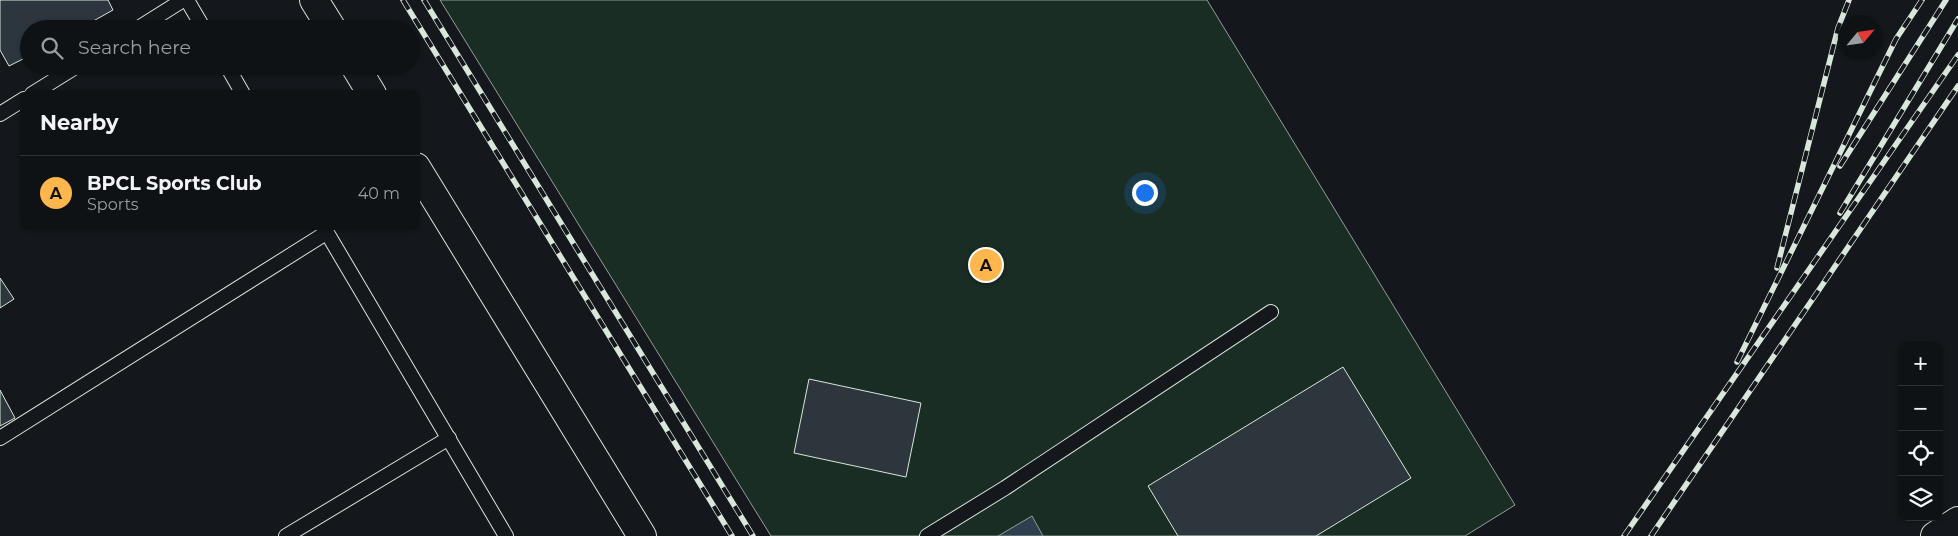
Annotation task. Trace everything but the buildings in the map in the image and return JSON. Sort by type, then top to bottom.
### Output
[{"type":"main road","points":[[314,0],[326,20]]},
{"type":"main road","points":[[360,75],[370,90]]},
{"type":"main road","points":[[420,174],[642,536]]},
{"type":"main road","points":[[1935,536],[1958,522]]},
{"type":"lane","points":[[151,20],[183,0]]},
{"type":"lane","points":[[187,0],[199,20]]},
{"type":"lane","points":[[38,90],[63,75]]},
{"type":"lane","points":[[232,75],[241,90]]},
{"type":"lane","points":[[0,114],[20,102]]},
{"type":"lane","points":[[0,438],[322,230]]},
{"type":"lane","points":[[325,230],[506,536]]},
{"type":"lane","points":[[926,536],[1005,488],[1271,312]]},
{"type":"lane","points":[[286,536],[449,438]]},
{"type":"green space","points":[[440,0],[1207,0],[1515,505],[1465,536],[771,536]]},
{"type":"water","points":[[1032,516],[1043,536],[998,536]]},
{"type":"railway","points":[[403,0],[415,20]]},
{"type":"railway","points":[[424,0],[753,536]]},
{"type":"railway","points":[[1777,268],[1838,28],[1849,0]]},
{"type":"railway","points":[[1737,362],[1896,39],[1922,0]]},
{"type":"railway","points":[[1840,166],[1946,0]]},
{"type":"railway","points":[[1840,213],[1958,19]]},
{"type":"railway","points":[[420,28],[732,536]]},
{"type":"railway","points":[[1624,536],[1958,55]]},
{"type":"railway","points":[[1651,536],[1958,86]]},
{"type":"place","name":"BPCL Sports Club","points":[[986,265]]}]
